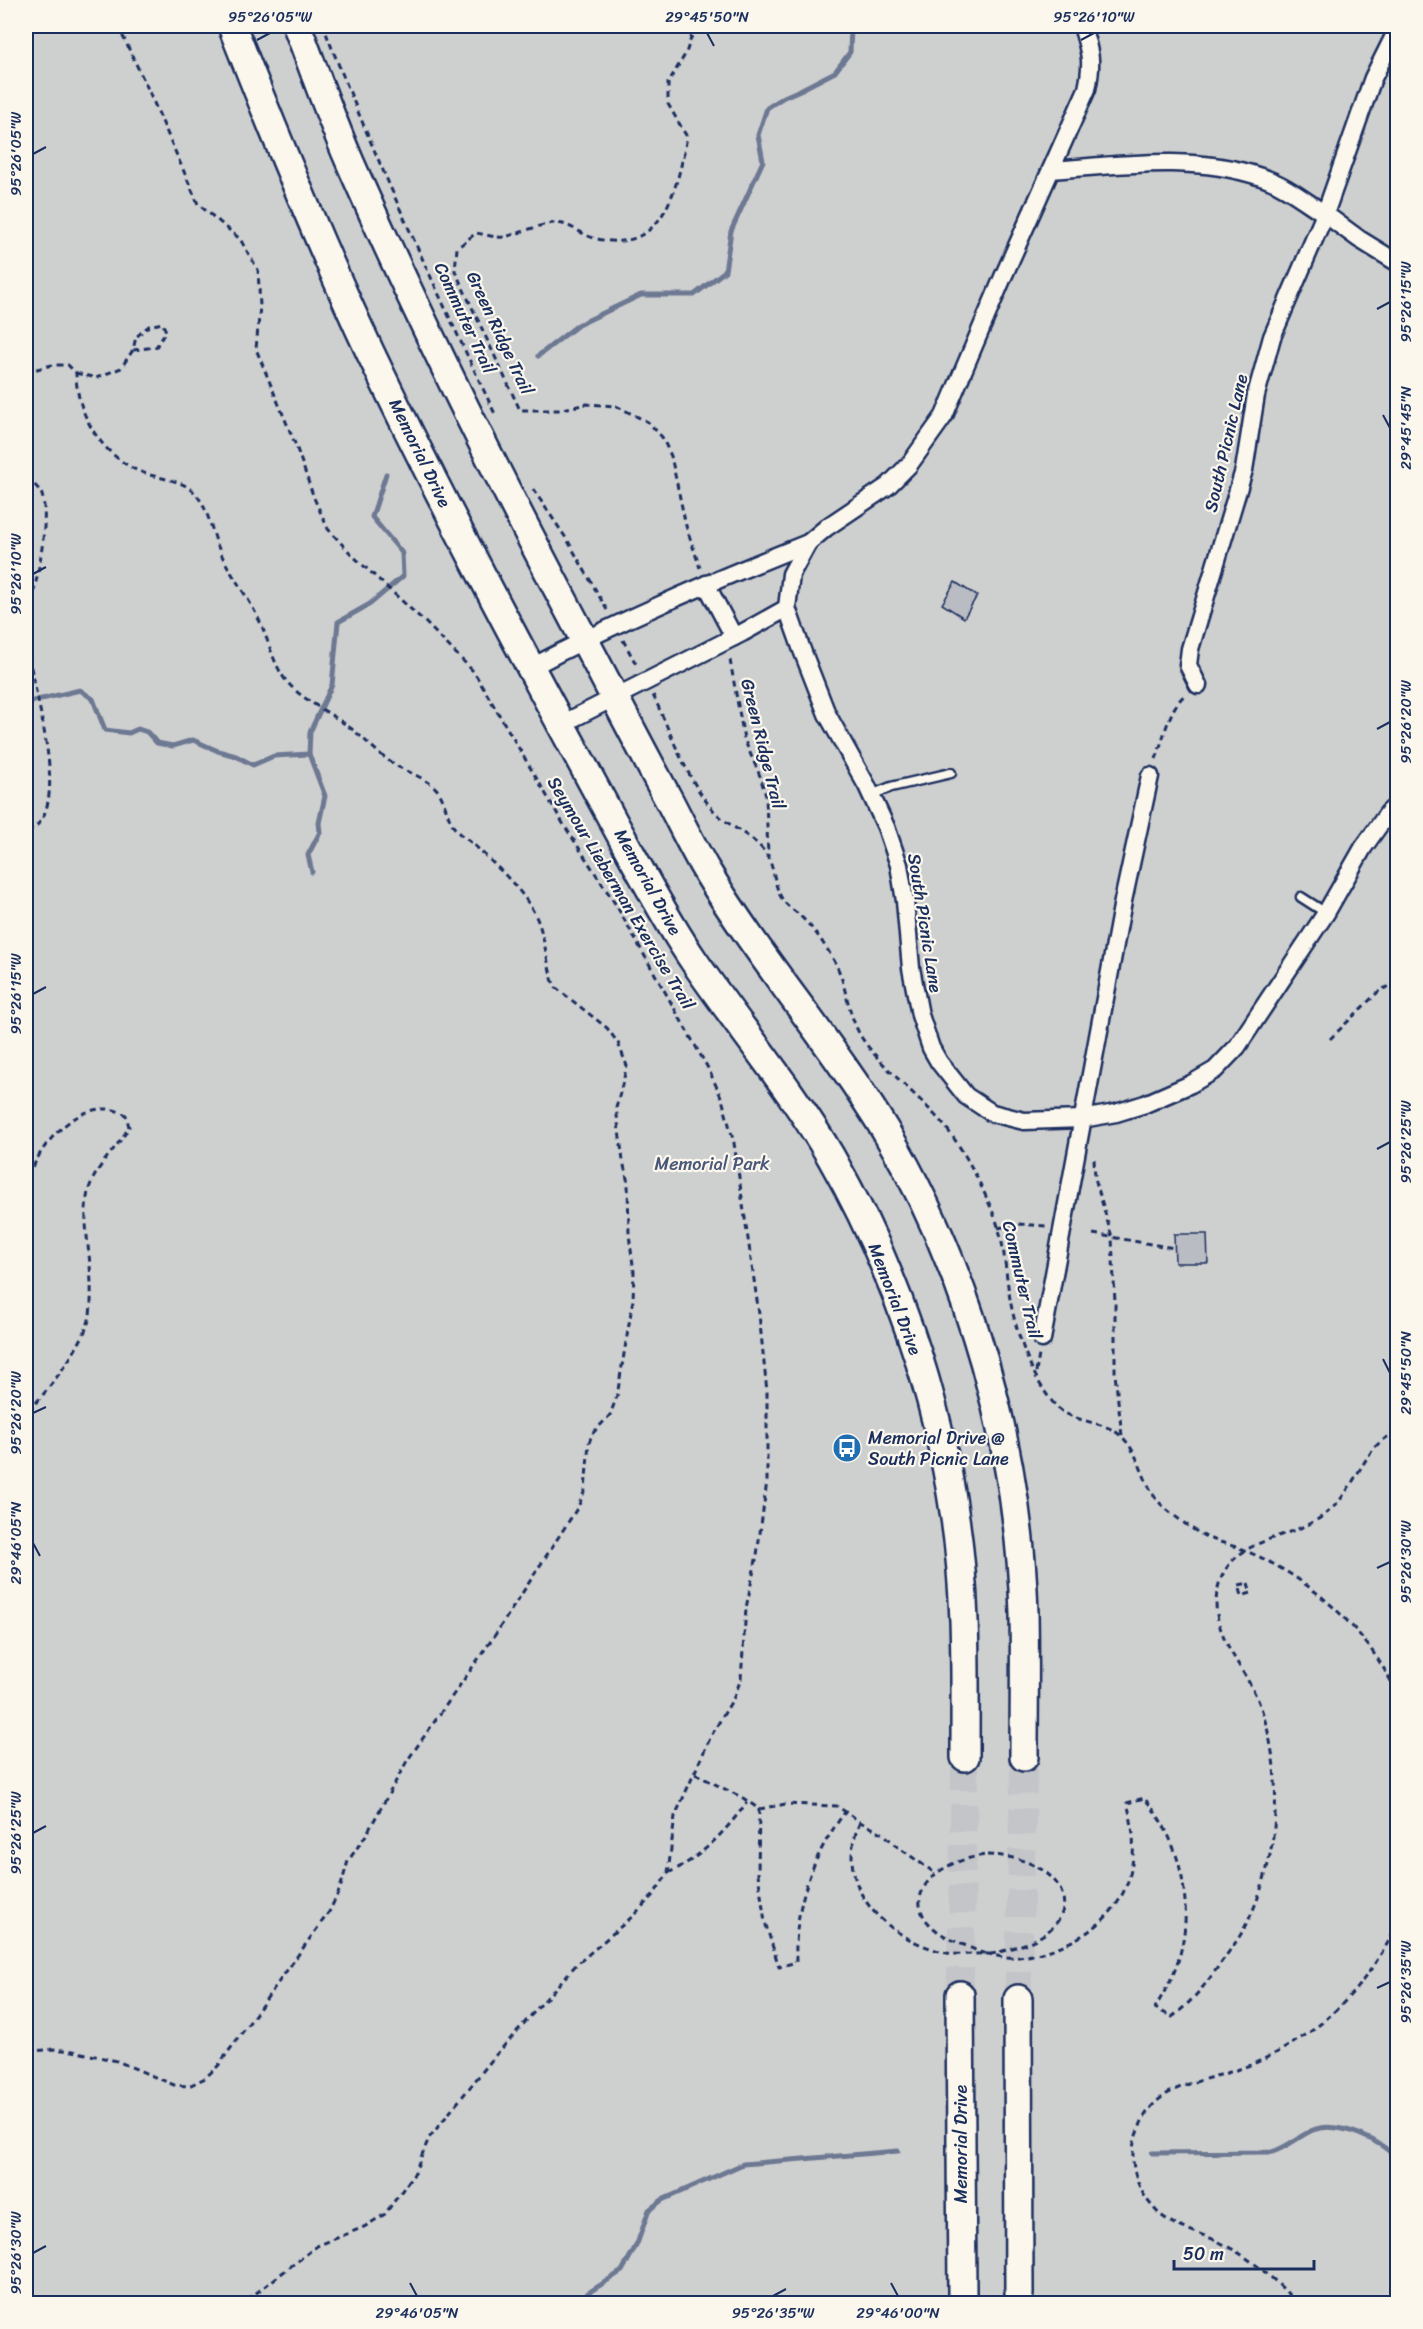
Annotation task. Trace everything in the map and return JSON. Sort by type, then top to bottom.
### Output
[{"type":"main road","name":"Memorial Drive","points":[[232,26],[291,175],[370,351],[530,668],[676,934],[799,1105],[832,1158],[887,1271],[929,1392],[955,1518],[964,1626],[965,1757]]},
{"type":"main road","points":[[297,26],[347,156],[425,327],[529,537],[705,869],[763,957],[850,1076],[889,1138],[941,1243],[965,1302],[985,1362],[1011,1485],[1024,1612],[1024,1757]]},
{"type":"main road","name":"Memorial Drive","points":[[960,1995],[962,2294]]},
{"type":"main road","points":[[1018,1999],[1019,2294]]},
{"type":"street","name":"South Picnic Lane","points":[[530,668],[584,640],[706,584],[808,543],[827,527],[888,486],[909,465],[936,429],[961,378],[1087,89],[1092,69],[1090,51],[1082,26]]},
{"type":"street","name":"South Picnic Lane","points":[[1198,685],[1188,666],[1190,649],[1244,470],[1256,395],[1276,328],[1325,214],[1373,78],[1398,28]]},
{"type":"street","points":[[1051,170],[1173,164],[1215,165],[1263,177],[1293,193],[1359,240],[1398,263]]},
{"type":"street","name":"South Picnic Lane","points":[[808,543],[791,574],[787,608],[826,714],[886,826],[899,865],[911,968],[920,1015],[931,1048],[966,1096],[992,1113],[1024,1121],[1081,1124],[1145,1104],[1191,1084],[1215,1070],[1237,1047],[1326,913],[1363,848],[1388,813],[1398,804]]},
{"type":"street","points":[[706,584],[734,637]]},
{"type":"street","points":[[561,725],[787,608]]},
{"type":"street","points":[[1042,1339],[1123,901],[1150,776]]},
{"type":"lane","points":[[871,795],[891,787],[951,773]]},
{"type":"lane","points":[[1301,897],[1326,913]]},
{"type":"path","name":"Seymour Lieberman Exercise Trail","points":[[118,26],[198,204],[240,239],[258,270],[260,306],[256,349],[328,529],[474,672],[564,825],[616,905],[709,1070],[722,1099],[734,1143],[759,1314],[767,1392],[767,1481],[757,1555],[745,1615],[741,1679],[734,1697],[711,1736],[675,1816],[668,1873],[647,1902],[575,1966],[495,2056],[429,2138],[414,2174],[400,2197],[385,2214],[364,2228],[317,2246],[242,2304]]},
{"type":"path","name":"Commuter Trail","points":[[323,26],[375,156],[498,419]]},
{"type":"path","name":"Green Ridge Trail","points":[[695,26],[686,53],[668,83],[668,104],[687,137],[680,171],[667,211],[648,232],[625,242],[595,238],[559,223],[531,228],[502,237],[476,233],[457,248],[455,271],[520,410],[558,410],[587,404],[616,405],[648,422],[663,437],[671,456],[686,526],[706,584]]},
{"type":"path","points":[[26,372],[52,365],[68,365],[76,373],[96,378],[105,375],[121,368],[133,350],[136,337],[149,326],[162,323],[166,332],[156,347],[133,350]]},
{"type":"path","points":[[26,2052],[53,2049],[73,2051],[117,2061],[174,2085],[189,2086],[206,2078],[218,2066],[329,1912],[340,1889],[348,1861],[366,1835],[407,1761],[495,1635],[567,1526],[585,1490],[589,1443],[592,1434],[610,1415],[617,1396],[633,1300],[634,1272],[629,1235],[628,1184],[616,1108],[627,1066],[607,1028],[555,987],[538,922],[532,909],[503,874],[450,822],[441,795],[432,784],[393,763],[352,729],[307,699],[285,679],[257,615],[219,551],[203,504],[192,490],[175,481],[147,475],[125,465],[106,447],[91,428],[76,390],[76,373]]},
{"type":"path","points":[[26,479],[41,493],[45,512],[38,577],[34,598],[26,617]]},
{"type":"path","points":[[532,486],[568,541],[607,610]]},
{"type":"path","points":[[26,636],[49,770],[49,800],[40,823],[26,833]]},
{"type":"path","points":[[621,636],[636,664]]},
{"type":"path","name":"Green Ridge Trail","points":[[734,637],[729,663],[744,739],[766,796],[768,858]]},
{"type":"path","points":[[1150,776],[1166,728],[1180,699],[1198,685]]},
{"type":"path","name":"Commuter Trail","points":[[652,693],[685,765],[713,810],[732,827],[758,844],[768,858],[780,898],[810,925],[836,962],[844,986],[847,1005],[864,1041],[946,1128],[970,1164],[998,1228],[1016,1328],[1050,1399],[1069,1417],[1105,1425],[1122,1436]]},
{"type":"path","points":[[1330,1039],[1380,990],[1398,983]]},
{"type":"path","points":[[26,1175],[54,1137],[81,1113],[102,1107],[115,1109],[126,1115],[129,1127],[100,1167],[88,1192],[86,1236],[91,1282],[90,1317],[66,1363],[26,1414]]},
{"type":"path","points":[[1081,1124],[1092,1143],[1095,1178],[1112,1237],[1115,1374],[1122,1436],[1132,1450],[1153,1493],[1162,1505],[1202,1535],[1245,1550],[1299,1579],[1338,1611],[1372,1650],[1398,1695]]},
{"type":"path","points":[[998,1228],[1018,1224],[1048,1226]]},
{"type":"path","points":[[1093,1234],[1174,1248]]},
{"type":"path","points":[[860,1822],[853,1838],[853,1869],[863,1897],[878,1917],[899,1934],[926,1947],[950,1954],[988,1954],[1026,1944],[1056,1923],[1063,1906],[1059,1886],[1052,1876],[1036,1865],[1014,1857],[1001,1855],[967,1858],[935,1873],[923,1889],[920,1904],[926,1920],[944,1936],[988,1954],[1007,1958],[1058,1947],[1087,1933],[1117,1905],[1134,1861],[1133,1825],[1127,1803],[1144,1798],[1153,1809],[1173,1846],[1180,1870],[1186,1920],[1176,1966],[1155,2008],[1172,2017],[1179,2012],[1202,1990],[1241,1934],[1260,1893],[1274,1817],[1275,1785],[1270,1742],[1260,1705],[1217,1623],[1219,1585],[1228,1566],[1245,1550],[1272,1536],[1300,1529],[1329,1512],[1347,1490],[1377,1445],[1398,1429]]},
{"type":"path","points":[[1248,1582],[1251,1593],[1242,1596],[1239,1585],[1248,1582]]},
{"type":"path","points":[[694,1774],[743,1798],[759,1809],[786,1804],[837,1806],[860,1822],[884,1834],[895,1845],[935,1873]]},
{"type":"path","points":[[668,1873],[676,1870],[711,1844],[747,1802]]},
{"type":"path","points":[[759,1809],[758,1874],[765,1922],[779,1967],[796,1962],[795,1938],[799,1906],[815,1858],[830,1831],[846,1811]]},
{"type":"path","points":[[1297,2304],[1266,2273],[1241,2255],[1219,2242],[1173,2223],[1155,2211],[1142,2193],[1134,2169],[1133,2148],[1136,2135],[1146,2113],[1160,2098],[1192,2082],[1218,2076],[1256,2062],[1285,2048],[1319,2025],[1338,2009],[1369,1973],[1398,1924]]},
{"type":"green space","name":"Memorial Park","points":[[26,26],[1397,26],[1397,2303],[26,2304]]},
{"type":"building","points":[[955,582],[977,596],[964,618],[942,604]]},
{"type":"building","points":[[1174,1234],[1207,1234],[1208,1263],[1175,1263]]},
{"type":"waterway","points":[[538,356],[578,325],[641,295],[694,295],[725,271],[731,231],[763,161],[758,135],[767,108],[835,72],[850,52],[851,26]]},
{"type":"waterway","points":[[26,707],[29,702],[80,690],[93,699],[105,730],[129,733],[138,729],[147,732],[157,743],[173,746],[193,740],[253,765],[274,756],[309,754],[310,732],[332,685],[338,622],[370,604],[403,576],[402,553],[372,517],[386,474]]},
{"type":"waterway","points":[[309,754],[325,796],[319,823],[320,832],[308,855],[312,872]]},
{"type":"waterway","points":[[1152,2153],[1272,2152],[1313,2130],[1335,2128],[1360,2134],[1372,2140],[1383,2146],[1398,2161]]},
{"type":"waterway","points":[[580,2304],[588,2293],[622,2271],[637,2244],[649,2210],[662,2200],[743,2164],[898,2151]]},
{"type":"tunnel","points":[[960,1995],[965,1757]]},
{"type":"tunnel","points":[[1018,1999],[1024,1757]]},
{"type":"place","name":"Memorial Drive @ South Picnic Lane","points":[[847,1448]]}]
